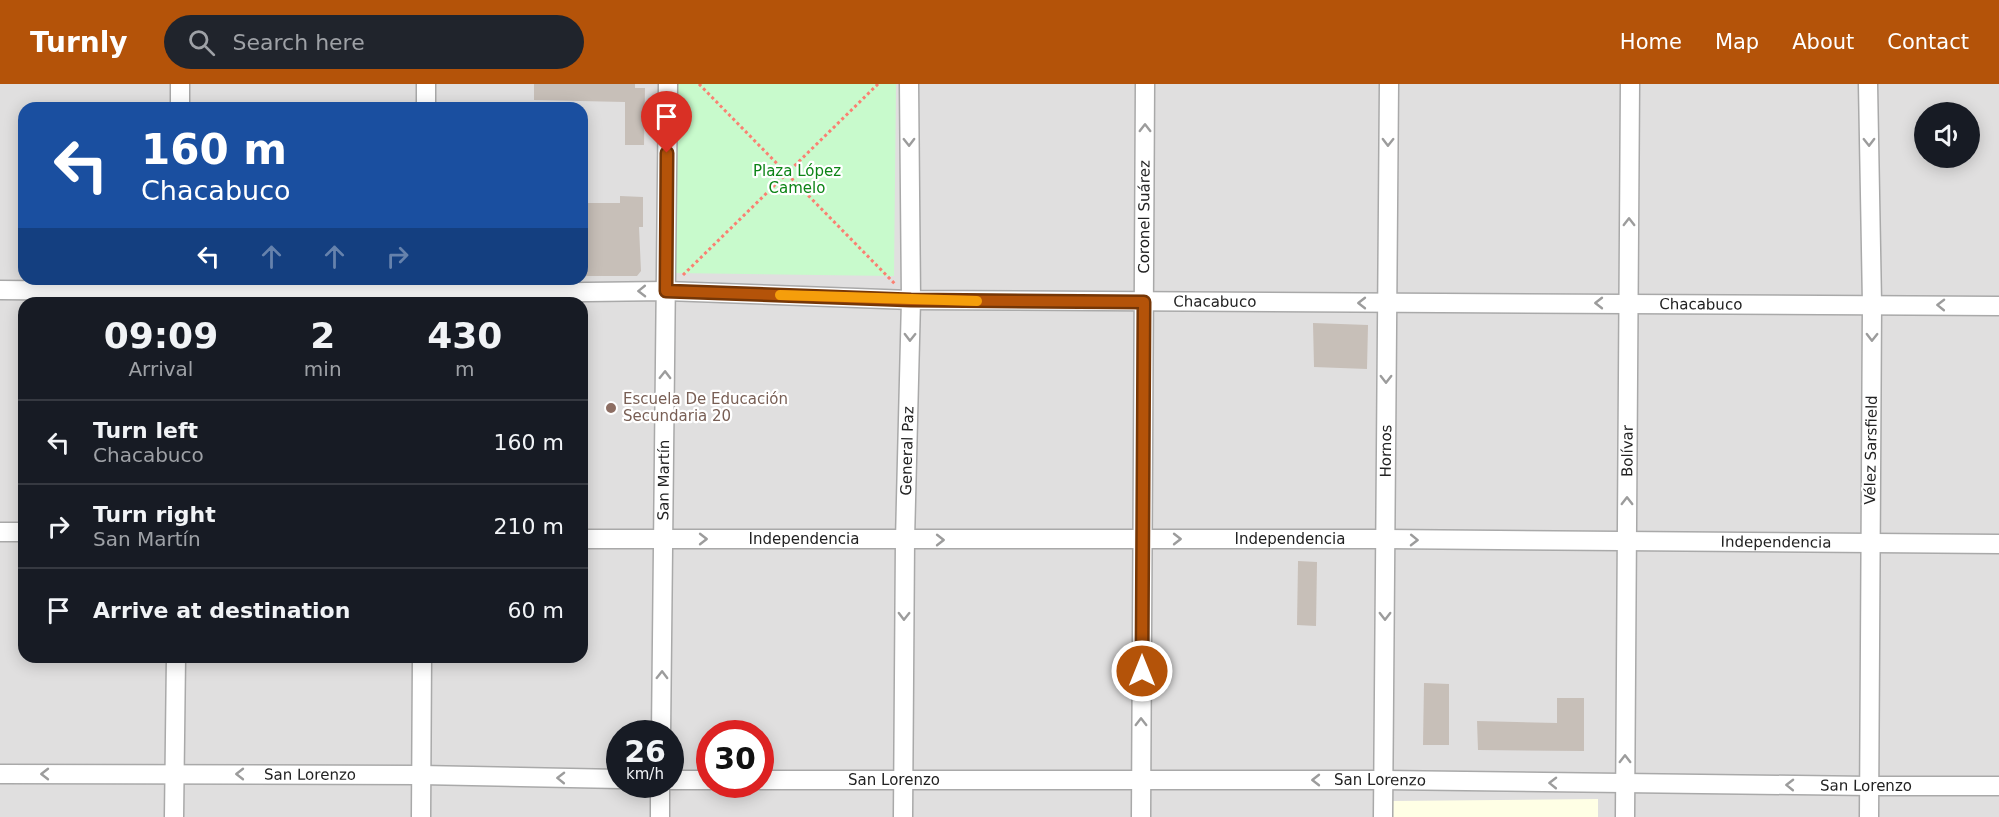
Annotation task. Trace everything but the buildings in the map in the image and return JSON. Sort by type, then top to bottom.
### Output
[{"type":"street","points":[[180,84],[180,102]]},
{"type":"street","points":[[426,84],[426,102]]},
{"type":"street","name":"San Martín","points":[[661,720],[668,84]]},
{"type":"street","name":"General Paz","points":[[903,817],[905,540],[911,300],[909,84]]},
{"type":"street","name":"Coronel Suárez","points":[[1141,817],[1145,84]]},
{"type":"street","name":"Hornos","points":[[1383,817],[1389,84]]},
{"type":"street","name":"Bolívar","points":[[1625,817],[1630,84]]},
{"type":"street","name":"Vélez Sarsfield","points":[[1868,84],[1872,304],[1869,817]]},
{"type":"street","name":"Chacabuco","points":[[0,290],[666,291],[911,300],[1999,306]]},
{"type":"street","points":[[0,532],[18,532]]},
{"type":"street","name":"Independencia","points":[[588,539],[1385,539],[1999,544]]},
{"type":"street","points":[[174,817],[176,663]]},
{"type":"street","points":[[421,817],[422,663]]},
{"type":"street","name":"San Lorenzo","points":[[0,774],[421,775],[606,779]]},
{"type":"street","name":"San Lorenzo","points":[[774,780],[903,782],[1383,780],[1999,786]]},
{"type":"street","points":[[660,798],[660,817]]},
{"type":"path","points":[[699,84],[911,300]]},
{"type":"path","points":[[666,291],[878,84]]},
{"type":"shaded area","points":[[0,84],[1999,84],[1999,817],[0,817]]},
{"type":"shaded area","points":[[1598,799],[1598,817],[1391,817],[1390,801]]},
{"type":"green space","name":"Plaza López Camelo","points":[[677,84],[896,84],[894,276],[675,273]]},
{"type":"slow traffic","points":[[780,295],[977,301]]},
{"type":"place","name":"Escuela De Educación Secundaria 20","points":[[611,408]]},
{"type":"route","points":[[667,153],[666,291],[911,300],[1144,302],[1142,671]]}]
